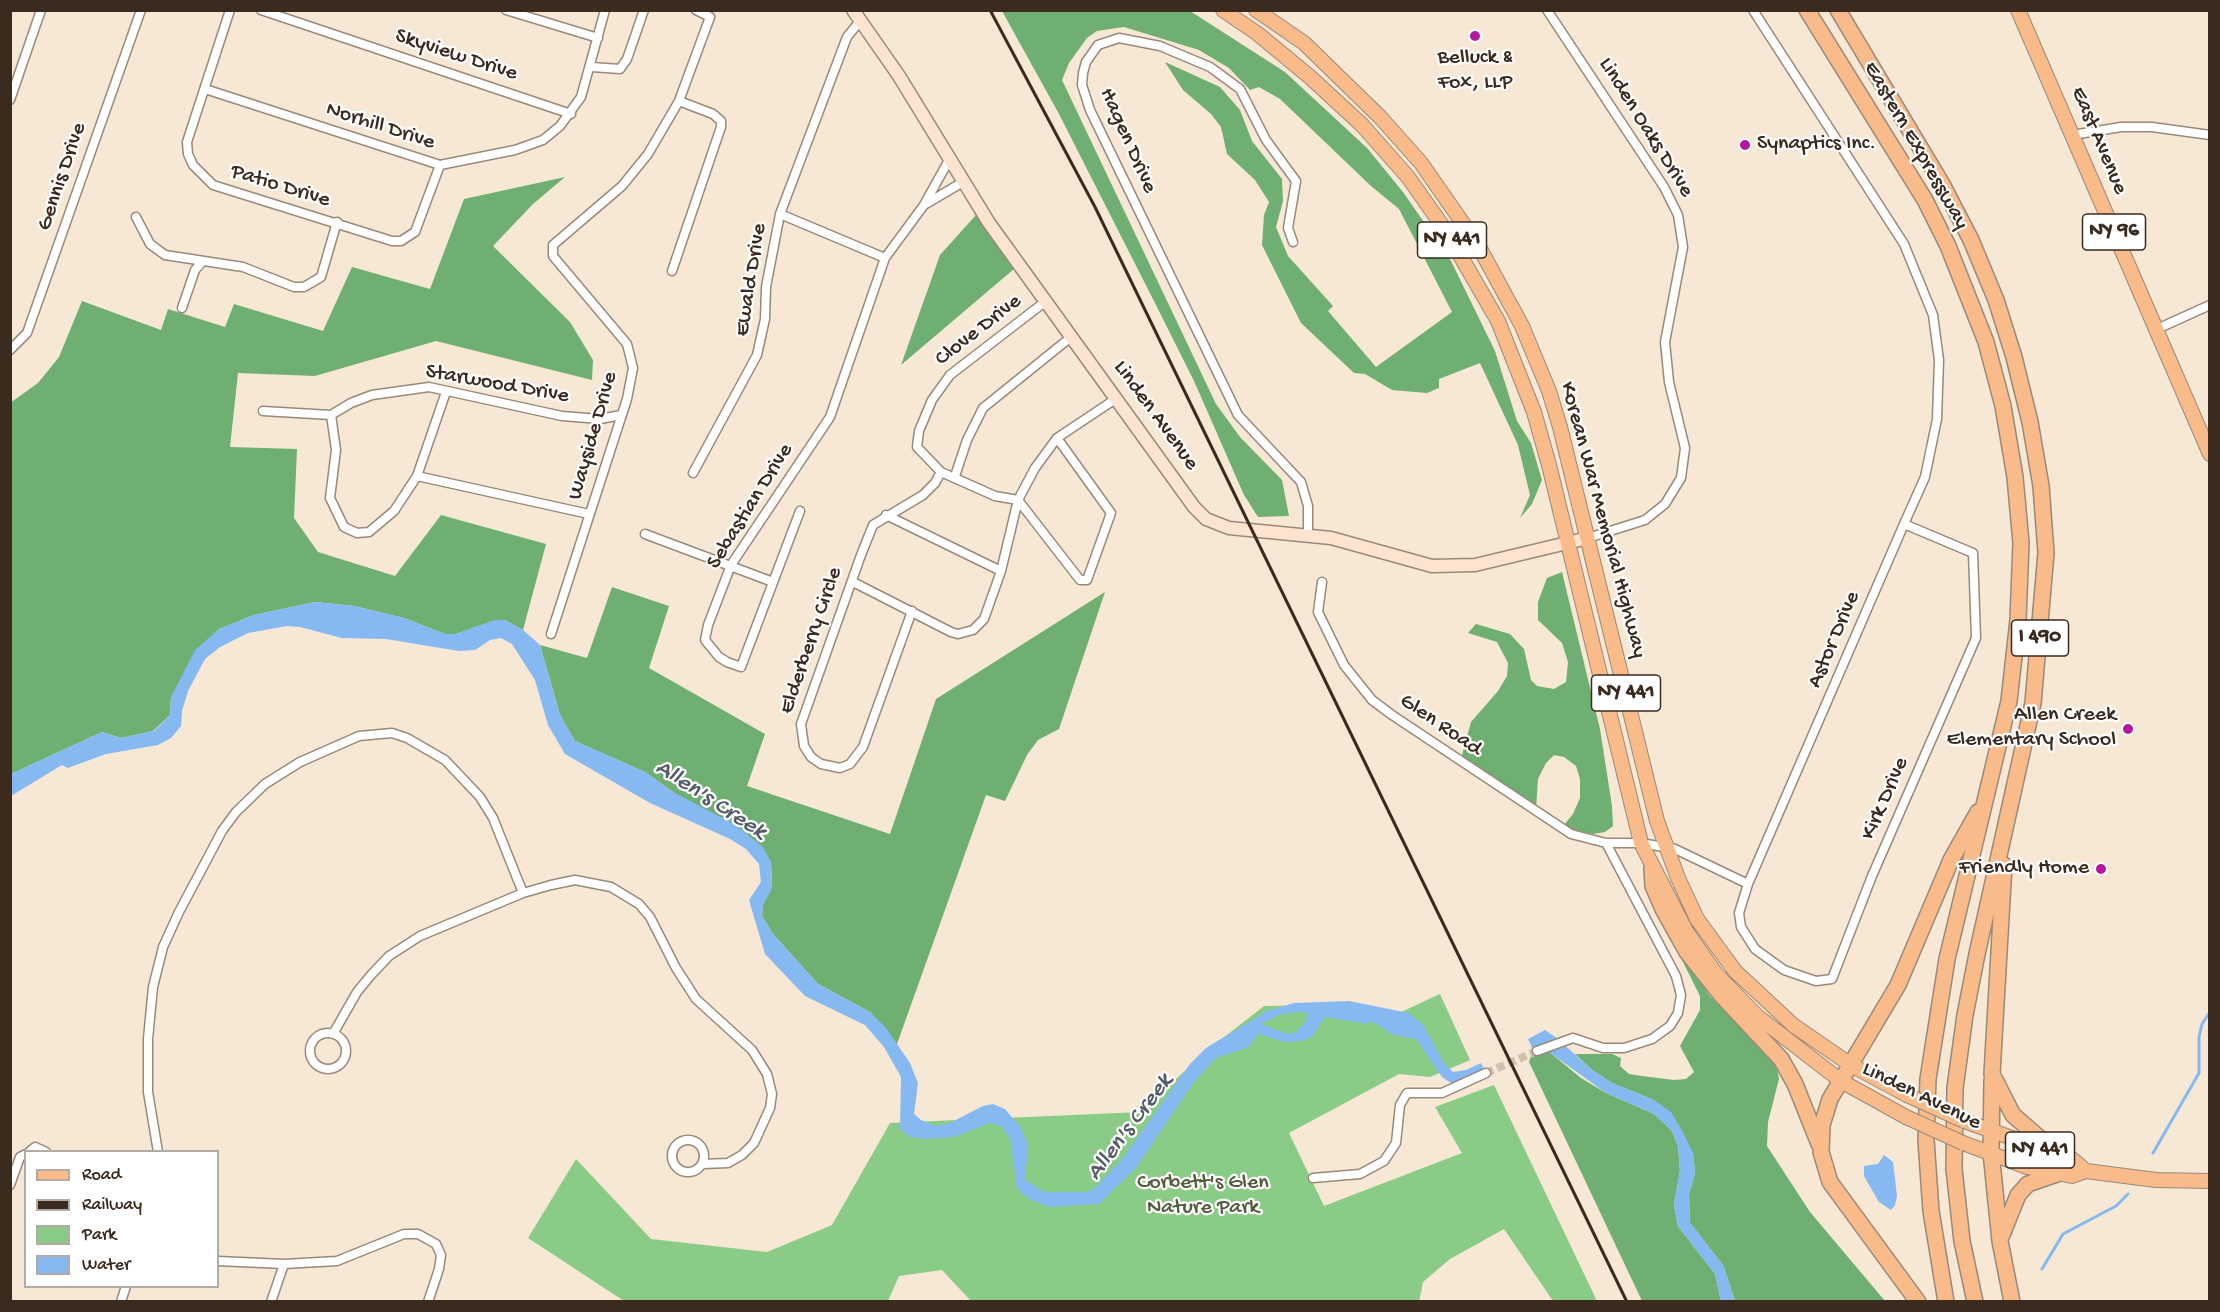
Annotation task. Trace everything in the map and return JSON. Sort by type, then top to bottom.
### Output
[{"type":"highway","name":"Eastern Expressway","points":[[1808,10],[1925,200],[1948,246],[1986,342],[2003,406],[2015,477],[2021,554],[2018,620],[2009,701],[1947,959],[1928,1079],[1926,1140],[1931,1211],[1947,1302]]},
{"type":"highway","name":"Eastern Expressway","points":[[1838,10],[1942,184],[1971,240],[1996,300],[2030,422],[2041,486],[2046,553],[2042,622],[2033,703],[1965,1015],[1955,1088],[1954,1169],[1962,1241],[1975,1302]]},
{"type":"highway","points":[[1821,1152],[1825,1112],[1841,1081],[1891,1000],[1951,860],[1986,800]]},
{"type":"highway","points":[[2007,817],[1992,1074],[1991,1152],[2000,1241],[2013,1302]]},
{"type":"highway","points":[[1652,869],[1653,886],[1687,952],[1722,996],[1781,1059],[1795,1084],[1821,1152],[1824,1166],[1836,1191],[1918,1302]]},
{"type":"highway","points":[[1992,1074],[2013,1115],[2060,1156]]},
{"type":"highway","points":[[2000,1241],[2018,1195],[2028,1184],[2057,1174]]},
{"type":"main road","name":"Korean War Memorial Highway","points":[[1223,10],[1258,34],[1302,70],[1362,125],[1408,177],[1446,231],[1498,321],[1512,352],[1537,423],[1641,843],[1652,869],[1686,931],[1716,974],[1757,1016],[1841,1081]]},
{"type":"main road","name":"Korean War Memorial Highway","points":[[1256,10],[1304,43],[1380,117],[1420,163],[1478,245],[1522,327],[1549,391],[1588,538],[1657,821],[1697,919],[1735,971],[1793,1025],[1851,1065]]},
{"type":"main road","name":"East Avenue","points":[[2018,10],[2210,454]]},
{"type":"main road","name":"Linden Avenue","points":[[1851,1065],[1906,1095],[1964,1121],[2072,1159],[2086,1171]]},
{"type":"main road","name":"Linden Avenue","points":[[1841,1081],[1906,1117],[1963,1143],[2027,1167],[2072,1176],[2086,1171],[2156,1180],[2210,1181]]},
{"type":"street","points":[[10,100],[41,10]]},
{"type":"street","name":"Gennis Drive","points":[[10,350],[27,333],[141,10]]},
{"type":"street","name":"Patio Drive","points":[[230,10],[187,142],[188,154],[201,174],[213,185],[392,241],[409,238],[415,232],[440,165]]},
{"type":"street","name":"Skyview Drive","points":[[261,10],[571,114]]},
{"type":"street","points":[[506,10],[598,39]]},
{"type":"street","name":"Norhill Drive","points":[[205,89],[440,165],[515,150],[543,140],[571,114],[581,97],[592,67],[605,10]]},
{"type":"street","points":[[592,67],[620,69],[627,58],[644,10]]},
{"type":"street","name":"Wayside Drive","points":[[551,634],[621,415],[633,368],[627,344],[553,256],[553,245],[639,168],[679,101],[710,17],[696,10]]},
{"type":"street","name":"Linden Oaks Drive","points":[[1547,10],[1664,187],[1678,215],[1683,247],[1665,342],[1669,382],[1685,448],[1681,478],[1665,504],[1645,520],[1588,538]]},
{"type":"street","name":"Astor Drive","points":[[1748,884],[1925,477],[1937,419],[1939,360],[1933,315],[1904,244],[1753,10]]},
{"type":"street","name":"Linden Avenue","points":[[856,16],[899,76],[963,182],[1071,337],[1194,507],[1215,524],[1236,529],[1308,534],[1341,541],[1412,562],[1453,567],[1491,562],[1588,538]]},
{"type":"street","name":"Ewald Drive","points":[[693,473],[757,356],[764,328],[766,287],[780,214],[856,16]]},
{"type":"street","name":"Hagen Drive","points":[[1293,242],[1288,228],[1296,182],[1266,140],[1240,89],[1210,67],[1160,46],[1119,38],[1098,45],[1086,62],[1083,74],[1082,85],[1090,110],[1238,415],[1301,482],[1308,506],[1308,534]]},
{"type":"street","points":[[672,272],[721,127],[721,121],[713,114],[679,101]]},
{"type":"street","points":[[2072,135],[2121,127],[2152,127],[2210,135]]},
{"type":"street","name":"Sebastian Drive","points":[[800,511],[741,667],[727,662],[719,657],[705,640],[708,625],[731,565],[830,417],[885,258],[924,205],[949,160]]},
{"type":"street","name":"Sebastian Drive","points":[[924,205],[963,182]]},
{"type":"street","points":[[780,214],[885,258]]},
{"type":"street","points":[[136,217],[156,251],[174,259],[243,267],[294,287],[304,287],[321,277],[337,222]]},
{"type":"street","points":[[182,308],[195,270],[202,262]]},
{"type":"street","name":"Clove Drive","points":[[940,472],[917,447],[925,414],[942,383],[1046,301]]},
{"type":"street","points":[[2157,329],[2210,305]]},
{"type":"street","points":[[955,476],[977,416],[1071,337]]},
{"type":"street","name":"Starwood Drive","points":[[331,416],[351,403],[372,395],[429,387],[562,416],[600,419],[621,415]]},
{"type":"street","points":[[263,411],[331,416],[336,450],[330,498],[344,527],[357,532],[369,532],[394,511],[417,476],[446,392]]},
{"type":"street","points":[[853,582],[951,632],[958,634],[973,630],[984,619],[1001,571],[1018,500],[1035,468],[1057,438],[1117,398]]},
{"type":"street","points":[[940,472],[955,476],[995,496],[1018,500],[1080,580],[1087,580],[1111,513],[1057,438]]},
{"type":"street","name":"Elderberry Circle","points":[[912,611],[863,747],[850,764],[840,768],[821,764],[811,757],[804,746],[801,724],[873,525],[886,515],[923,495],[935,483],[940,472]]},
{"type":"street","points":[[417,476],[589,514]]},
{"type":"street","points":[[886,515],[1001,571]]},
{"type":"street","name":"Kirk Drive","points":[[1748,884],[1739,913],[1741,927],[1751,944],[1792,974],[1816,981],[1832,979],[1872,876],[1976,638],[1973,553],[1905,524]]},
{"type":"street","points":[[645,534],[773,582]]},
{"type":"street","name":"Glen Road","points":[[1322,582],[1318,612],[1344,665],[1372,700],[1559,828],[1585,839],[1606,843],[1641,843],[1666,847]]},
{"type":"street","points":[[158,1150],[148,1092],[147,1048],[153,987],[163,947],[222,831],[236,812],[265,784],[300,762],[359,736],[392,733],[407,738],[445,760],[480,796],[494,818],[523,893]]},
{"type":"street","points":[[1540,1050],[1568,1039],[1613,1049],[1652,1039],[1670,1026],[1681,1004],[1676,976],[1606,843]]},
{"type":"street","points":[[1666,847],[1687,853],[1748,884]]},
{"type":"street","points":[[333,1034],[357,992],[389,956],[420,936],[523,893],[551,885],[584,881],[611,887],[639,904],[655,925],[676,968],[696,999],[752,1050],[761,1063],[772,1094],[767,1121],[761,1134],[742,1155],[728,1163],[703,1164],[690,1172],[680,1170],[672,1157],[674,1147],[683,1140],[699,1143],[705,1153],[703,1164]]},
{"type":"street","points":[[321,1034],[333,1034],[343,1041],[345,1058],[332,1069],[320,1068],[309,1053],[312,1042],[321,1034]]},
{"type":"street","points":[[1313,1178],[1359,1174],[1384,1161],[1396,1143],[1400,1105],[1407,1093],[1442,1093],[1486,1073]]},
{"type":"street","points":[[10,1185],[20,1157],[24,1155]]},
{"type":"street","points":[[219,1261],[284,1264],[344,1260],[396,1237],[418,1234],[436,1244],[441,1255],[439,1269],[428,1302]]},
{"type":"street","points":[[271,1302],[284,1264]]},
{"type":"green space","points":[[1002,11],[1190,11],[1285,72],[1367,148],[1403,192],[1451,261],[1495,351],[1517,421],[1531,443],[1542,480],[1532,504],[1520,518],[1530,495],[1518,445],[1480,363],[1439,379],[1439,388],[1427,393],[1392,390],[1365,374],[1354,373],[1301,323],[1262,245],[1264,215],[1269,202],[1255,180],[1227,154],[1221,127],[1211,114],[1183,90],[1165,62],[1220,87],[1240,110],[1252,141],[1282,179],[1283,201],[1276,227],[1288,256],[1333,306],[1328,311],[1376,367],[1452,312],[1399,209],[1371,186],[1280,99],[1259,87],[1250,90],[1229,68],[1199,50],[1124,27],[1097,31],[1087,38],[1069,63],[1062,80],[1216,404],[1240,437],[1282,480],[1289,516],[1258,517],[1244,495],[1194,381],[1158,309],[1059,114]]},
{"type":"green space","points":[[565,177],[533,204],[493,246],[570,322],[593,360],[592,380],[436,341],[315,376],[238,373],[230,447],[297,449],[294,518],[318,552],[395,576],[441,515],[546,544],[523,630],[505,620],[496,620],[456,634],[445,634],[404,618],[354,606],[315,602],[254,615],[219,629],[171,697],[170,715],[153,731],[121,738],[102,732],[11,774],[10,403],[38,383],[59,357],[82,301],[161,330],[168,309],[225,327],[234,304],[323,331],[352,267],[430,289],[464,199]]},
{"type":"green space","points":[[976,215],[1014,269],[901,365],[940,255]]},
{"type":"green space","points":[[1562,572],[1600,729],[1612,806],[1613,826],[1605,832],[1593,834],[1573,830],[1564,825],[1573,814],[1580,798],[1580,779],[1576,766],[1564,757],[1554,755],[1546,763],[1538,779],[1536,809],[1461,759],[1471,722],[1498,691],[1507,676],[1508,663],[1497,642],[1468,633],[1476,624],[1510,634],[1524,649],[1531,680],[1537,686],[1554,689],[1566,682],[1568,662],[1562,643],[1538,620],[1538,602],[1547,578]]},
{"type":"green space","points":[[612,587],[669,606],[649,668],[765,734],[747,786],[890,834],[936,699],[1105,592],[1059,729],[1038,740],[1027,755],[1005,801],[986,795],[897,1044],[870,1012],[818,984],[773,934],[762,916],[763,904],[772,888],[771,862],[645,772],[575,741],[560,715],[540,645],[587,658]]},
{"type":"green space","points":[[1675,946],[1710,996],[1776,1062],[1779,1079],[1768,1122],[1767,1146],[1810,1212],[1885,1301],[1735,1301],[1723,1265],[1690,1223],[1689,1194],[1695,1173],[1693,1153],[1654,1100],[1612,1083],[1592,1070],[1575,1054],[1612,1054],[1621,1058],[1620,1066],[1629,1074],[1642,1076],[1674,1080],[1686,1079],[1694,1072],[1680,1046],[1700,1010],[1700,996]]},
{"type":"green space","name":"Corbett's Glen Nature Park","points":[[1440,994],[1470,1060],[1430,1077],[1399,1074],[1289,1133],[1324,1206],[1462,1153],[1435,1107],[1494,1085],[1597,1301],[1553,1301],[1504,1229],[1450,1259],[1423,1282],[1419,1302],[971,1301],[942,1270],[899,1276],[888,1301],[624,1301],[528,1238],[576,1159],[651,1239],[767,1252],[832,1225],[890,1123],[1141,1112],[1205,1052],[1264,1006],[1331,1005],[1399,1013]]},
{"type":"green space","points":[[1542,1046],[1581,1078],[1606,1093],[1654,1114],[1672,1131],[1678,1146],[1680,1171],[1674,1205],[1678,1226],[1715,1274],[1721,1301],[1642,1301],[1529,1062],[1533,1050]]},
{"type":"water","points":[[315,602],[354,606],[404,618],[445,634],[456,634],[495,620],[505,620],[523,630],[540,645],[560,715],[575,741],[645,772],[673,792],[734,824],[763,847],[771,862],[772,889],[763,904],[762,916],[773,934],[818,984],[870,1012],[886,1028],[910,1063],[918,1083],[914,1114],[935,1126],[950,1123],[983,1106],[993,1104],[1005,1109],[1021,1128],[1028,1145],[1025,1180],[1044,1192],[1087,1192],[1095,1188],[1123,1158],[1190,1064],[1206,1048],[1267,1011],[1294,1003],[1349,1001],[1409,1013],[1423,1025],[1444,1063],[1453,1072],[1466,1070],[1481,1063],[1485,1071],[1458,1083],[1451,1083],[1442,1077],[1416,1039],[1394,1035],[1371,1021],[1367,1024],[1325,1017],[1312,1037],[1301,1041],[1285,1042],[1258,1034],[1249,1047],[1216,1058],[1194,1082],[1136,1168],[1099,1204],[1049,1207],[1029,1199],[1017,1189],[1010,1139],[1001,1126],[989,1123],[954,1137],[925,1139],[910,1137],[900,1129],[901,1077],[884,1047],[865,1025],[805,996],[765,954],[749,900],[761,882],[759,864],[746,849],[730,839],[650,803],[565,754],[548,725],[535,680],[512,644],[501,638],[490,640],[475,650],[459,651],[386,639],[342,638],[300,627],[287,626],[248,633],[220,647],[205,659],[188,691],[182,711],[181,726],[171,738],[158,745],[106,754],[68,768],[62,765],[11,796],[11,774],[102,732],[121,738],[154,731],[170,715],[171,697],[195,650],[219,629],[254,615]],"holes":[[[1308,1013],[1305,1022],[1296,1032],[1288,1034],[1261,1024],[1281,1014]]]},
{"type":"water","points":[[1545,1030],[1592,1070],[1612,1083],[1654,1100],[1671,1112],[1693,1153],[1695,1173],[1689,1194],[1690,1223],[1723,1265],[1735,1301],[1721,1301],[1715,1274],[1678,1226],[1674,1205],[1680,1171],[1678,1146],[1672,1131],[1654,1114],[1606,1093],[1542,1047],[1533,1050],[1528,1039]]},
{"type":"water","points":[[1884,1155],[1893,1162],[1897,1196],[1891,1210],[1879,1202],[1864,1176],[1864,1166],[1878,1164]]},
{"type":"waterway","name":"Allen's Creek","points":[[2153,1153],[2199,1073],[2199,1037],[2202,1024],[2210,1012]]},
{"type":"waterway","name":"Allen's Creek","points":[[2042,1269],[2063,1234],[2116,1206],[2128,1194]]},
{"type":"tunnel","points":[[1486,1073],[1537,1051]]},
{"type":"railway","points":[[990,10],[1095,207],[1627,1302]]},
{"type":"place","name":"Belluck & Fox, LLP","points":[[1475,36]]},
{"type":"place","name":"Synaptics Inc.","points":[[1745,145]]},
{"type":"place","name":"Allen Creek Elementary School","points":[[2128,729]]},
{"type":"place","name":"Friendly Home","points":[[2101,869]]}]
